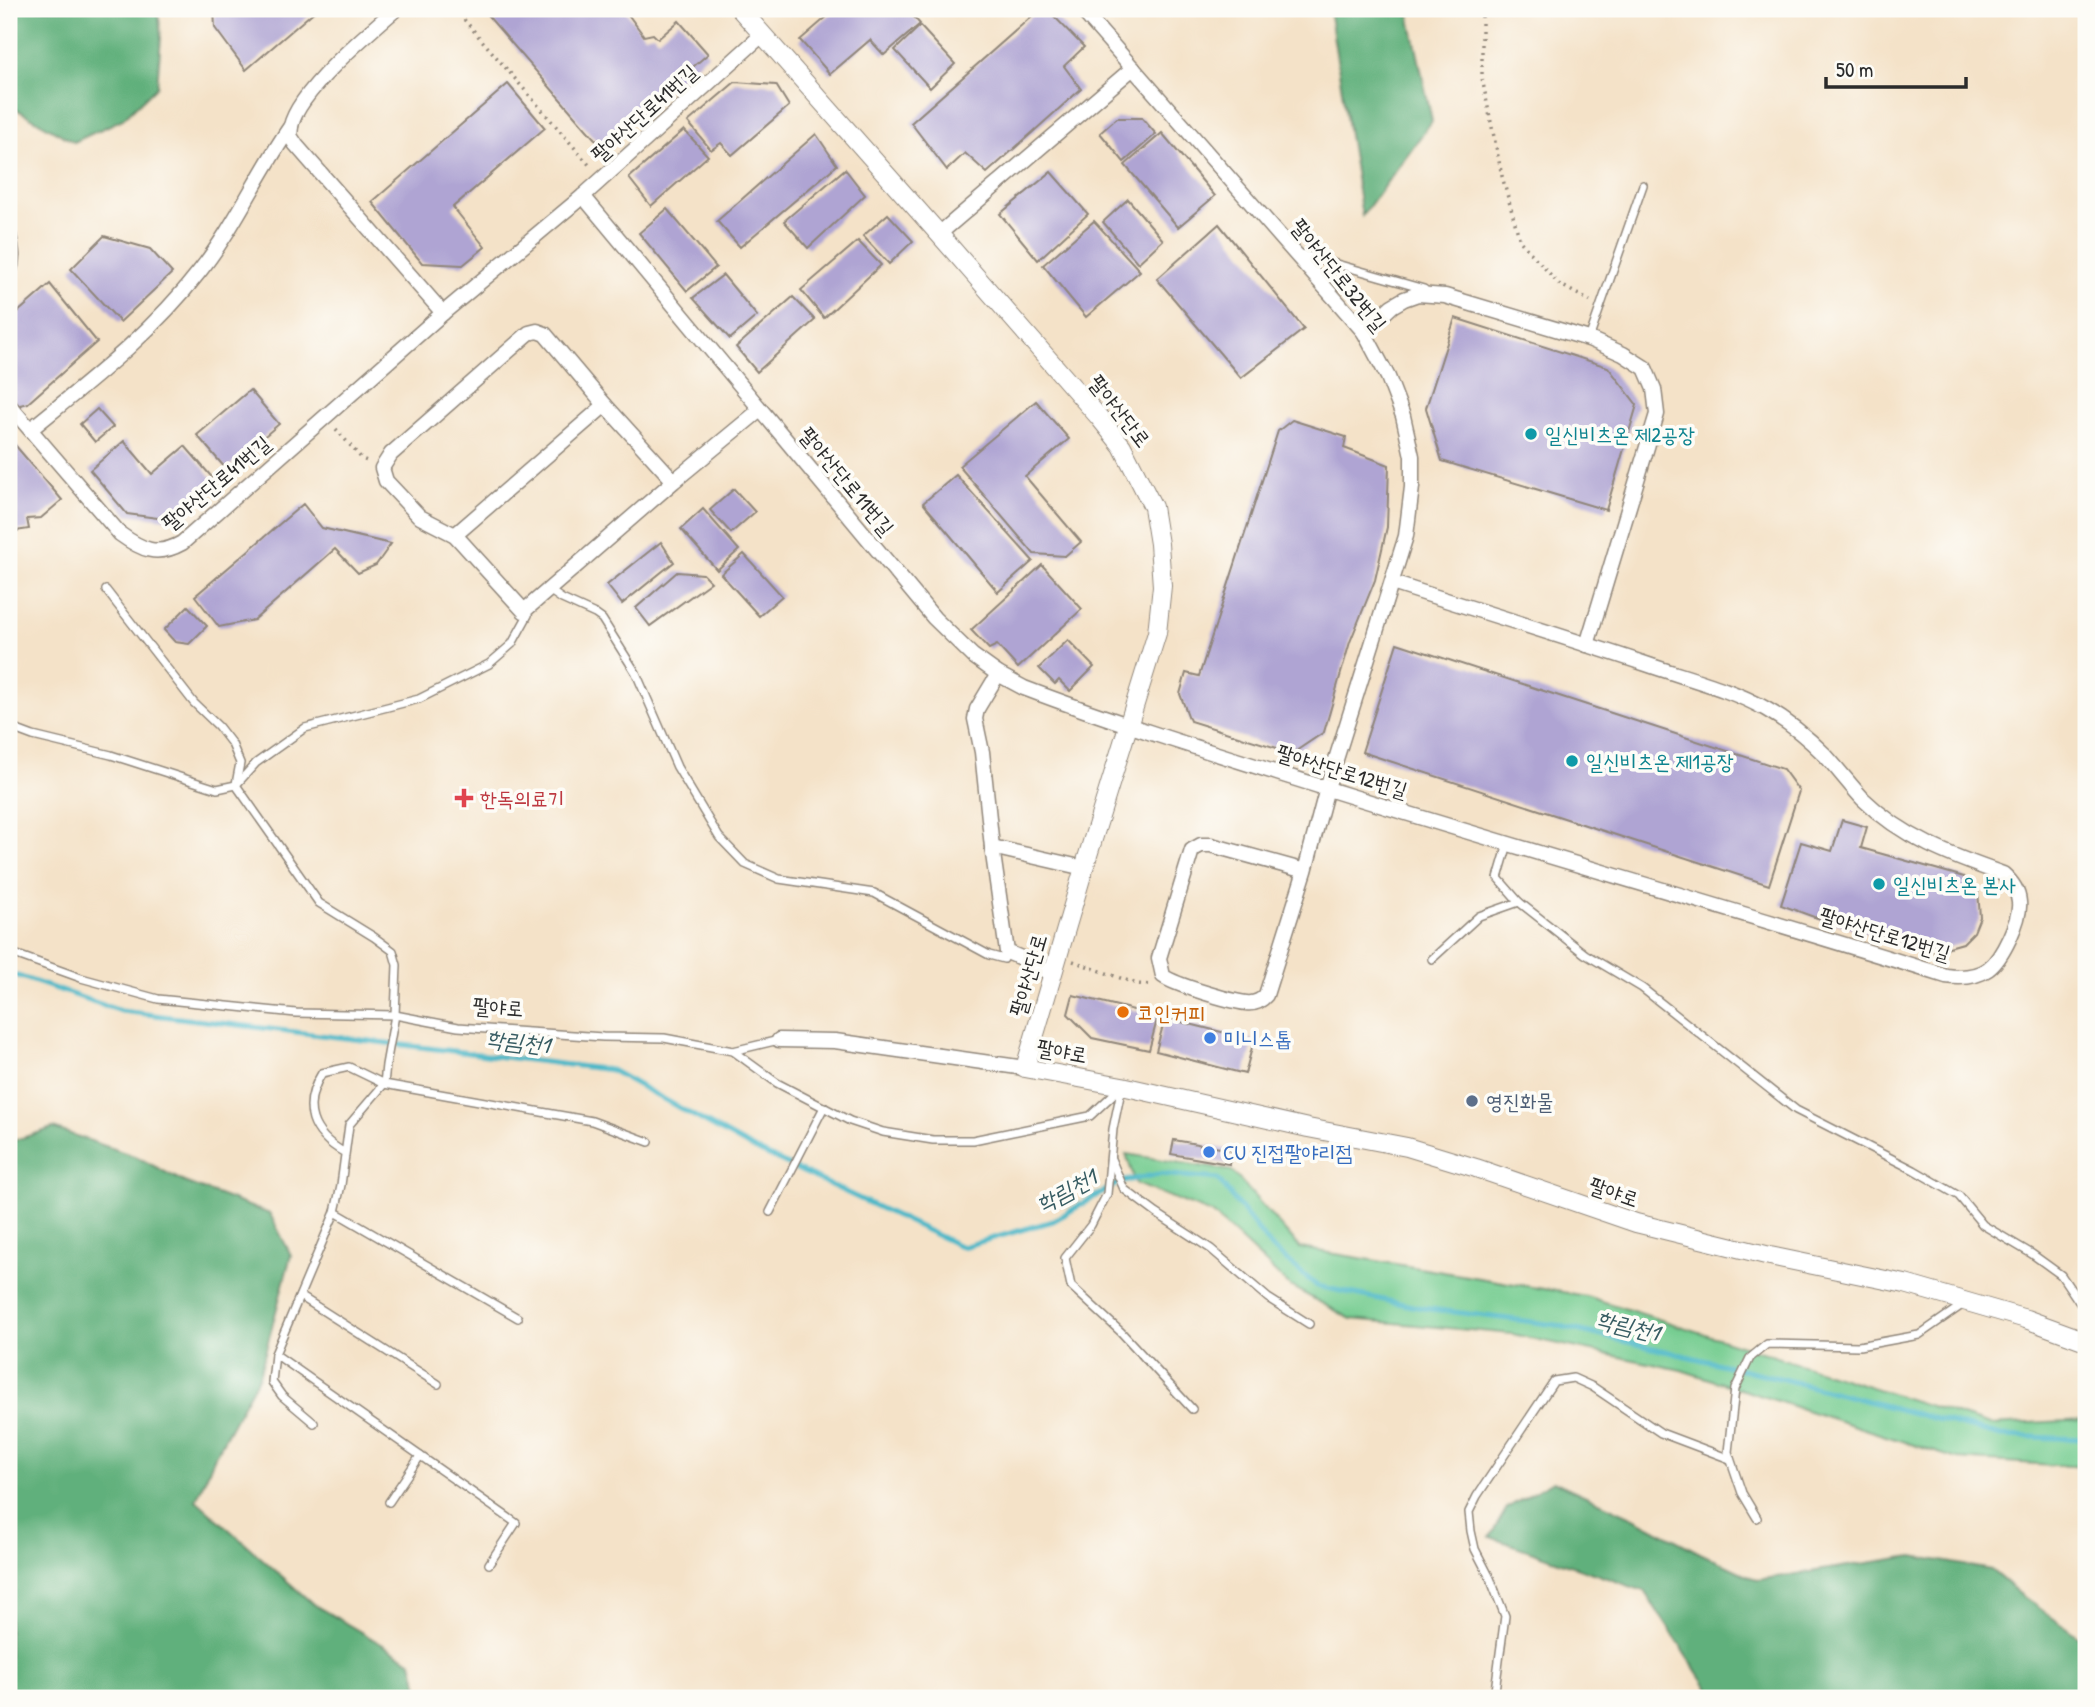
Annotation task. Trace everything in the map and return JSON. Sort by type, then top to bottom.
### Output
[{"type":"street","points":[[396,9],[355,44],[317,84],[293,115],[290,136],[443,313]]},
{"type":"street","name":"팔야산단로","points":[[740,9],[940,233],[1122,446],[1153,507],[1162,586],[1157,633],[1025,1068]]},
{"type":"street","name":"팔야산단로32번길","points":[[1081,9],[1364,332],[1388,377],[1403,416],[1412,456],[1412,487],[1406,536],[1327,788],[1270,987],[1263,999],[1247,1003],[1182,986]]},
{"type":"street","name":"팔야산단로41번길","points":[[9,405],[120,534],[139,548],[157,551],[171,549],[326,418],[443,313],[583,196],[762,35]]},
{"type":"street","points":[[940,233],[1133,68]]},
{"type":"street","points":[[31,429],[132,346],[168,310],[214,250],[291,126]]},
{"type":"street","name":"팔야산단로11번길","points":[[583,196],[934,618],[973,656],[1024,688],[1129,724]]},
{"type":"street","points":[[9,235],[13,250],[9,273]]},
{"type":"street","points":[[1364,332],[1392,306],[1404,299],[1418,294],[1445,296],[1590,340],[1623,354],[1645,368],[1654,389],[1657,414],[1587,645]]},
{"type":"street","points":[[674,481],[545,334],[537,331],[529,333],[391,454],[382,468],[386,481],[420,517],[456,535],[524,611],[760,410]]},
{"type":"street","points":[[456,535],[605,405]]},
{"type":"street","name":"팔야산단로12번길","points":[[1129,724],[1229,759],[1946,976],[1958,978],[1976,975],[1990,968],[2004,951],[2018,913],[2019,902],[2011,881],[2003,874],[1935,849],[1897,826],[1863,799],[1823,754],[1795,729],[1765,709],[1726,691],[1392,583]]},
{"type":"street","points":[[998,674],[975,719],[982,752],[1007,953],[1033,963],[1052,975]]},
{"type":"street","points":[[1182,986],[1163,976],[1159,958],[1192,850],[1201,845],[1211,845],[1305,872]]},
{"type":"street","points":[[992,847],[1084,868]]},
{"type":"street","name":"팔야로","points":[[779,1040],[835,1041],[1025,1068],[1122,1086],[1308,1129],[1407,1147],[1636,1223],[1770,1256],[1905,1284],[2026,1319],[2086,1341]]},
{"type":"lane","points":[[1590,340],[1643,185]]},
{"type":"lane","points":[[1295,252],[1445,296]]},
{"type":"lane","points":[[106,590],[194,704],[218,726],[232,744],[240,763],[236,785],[319,903],[393,951],[397,965],[395,1015],[384,1084],[349,1125],[335,1212],[275,1354],[272,1382],[282,1396],[314,1423]]},
{"type":"lane","points":[[549,590],[602,619],[636,673],[677,767],[719,837],[745,864],[779,879],[874,893],[989,955],[1004,959],[1007,953]]},
{"type":"lane","points":[[9,727],[33,736],[111,755],[217,789],[236,785],[256,763],[305,728],[419,699],[489,664],[512,644],[528,615],[524,611]]},
{"type":"lane","points":[[1508,844],[1498,878],[1518,902],[1585,954],[1642,988],[1796,1110],[1959,1196],[1983,1225],[2062,1275],[2086,1312]]},
{"type":"lane","points":[[1432,959],[1479,916],[1518,902]]},
{"type":"lane","name":"팔야로","points":[[9,953],[81,978],[158,999],[296,1013],[395,1015],[458,1027],[603,1037],[664,1038],[733,1051],[779,1040]]},
{"type":"lane","points":[[733,1051],[777,1083],[850,1121],[883,1132],[933,1140],[973,1140],[1090,1116],[1122,1086]]},
{"type":"lane","points":[[345,1153],[327,1143],[310,1113],[313,1087],[322,1073],[349,1067],[384,1084],[592,1121],[649,1142]]},
{"type":"lane","points":[[1122,1086],[1113,1129],[1107,1194],[1091,1225],[1065,1258],[1071,1286],[1121,1332],[1192,1409]]},
{"type":"lane","points":[[770,1212],[824,1107]]},
{"type":"lane","points":[[1110,1158],[1124,1189],[1211,1249],[1268,1298],[1310,1324]]},
{"type":"lane","points":[[335,1212],[518,1318]]},
{"type":"lane","points":[[300,1296],[438,1384]]},
{"type":"lane","points":[[1757,1518],[1742,1493],[1728,1452],[1735,1389],[1750,1358],[1767,1344],[1860,1346],[1919,1335],[1966,1303]]},
{"type":"lane","points":[[275,1354],[516,1523],[489,1564]]},
{"type":"lane","points":[[1494,1698],[1505,1616],[1475,1549],[1469,1512],[1554,1381],[1573,1378],[1593,1387],[1661,1433],[1730,1459]]},
{"type":"lane","points":[[389,1502],[420,1456]]},
{"type":"path","points":[[455,9],[602,179]]},
{"type":"path","points":[[1482,9],[1482,78],[1502,176],[1520,241],[1559,284],[1601,307]]},
{"type":"path","points":[[326,418],[362,459],[382,468]]},
{"type":"path","points":[[1058,955],[1137,985],[1182,986]]},
{"type":"green space","points":[[9,9],[158,9],[161,37],[157,86],[123,119],[74,142],[9,105]]},
{"type":"green space","points":[[1329,9],[1408,9],[1432,121],[1362,216]]},
{"type":"green space","points":[[53,1128],[137,1157],[184,1182],[270,1214],[291,1255],[259,1376],[215,1456],[196,1500],[313,1604],[412,1662],[421,1698],[9,1698],[9,1142]]},
{"type":"green space","points":[[1126,1154],[1232,1171],[1300,1248],[1586,1296],[1990,1425],[2086,1420],[2086,1467],[1957,1459],[1681,1370],[1512,1334],[1351,1319],[1290,1286],[1212,1213],[1136,1184]]},
{"type":"green space","points":[[1553,1481],[1757,1580],[1913,1556],[1991,1570],[2086,1642],[2086,1698],[1715,1698],[1644,1591],[1490,1537],[1507,1508]]},
{"type":"building","points":[[214,9],[317,9],[246,70],[215,28]]},
{"type":"building","points":[[482,9],[624,9],[644,36],[653,34],[658,39],[679,21],[708,54],[601,146]]},
{"type":"building","points":[[836,9],[907,9],[920,24],[884,55],[870,40],[830,74],[800,40]]},
{"type":"building","points":[[1040,9],[1047,9],[1084,47],[1064,66],[1081,89],[987,173],[965,153],[947,170],[911,123]]},
{"type":"building","points":[[920,26],[955,64],[930,88],[895,50]]},
{"type":"building","points":[[735,82],[776,85],[789,106],[732,155],[721,143],[711,150],[688,122]]},
{"type":"building","points":[[508,84],[545,128],[453,207],[485,247],[463,265],[422,263],[372,202]]},
{"type":"building","points":[[1117,118],[1142,118],[1156,134],[1124,162],[1100,133]]},
{"type":"building","points":[[684,130],[708,156],[651,206],[629,178]]},
{"type":"building","points":[[1162,133],[1215,196],[1178,227],[1125,165]]},
{"type":"building","points":[[816,134],[837,165],[740,247],[717,221]]},
{"type":"building","points":[[845,169],[865,195],[808,248],[784,221]]},
{"type":"building","points":[[1051,172],[1088,214],[1038,260],[1000,214]]},
{"type":"building","points":[[1128,199],[1163,240],[1138,263],[1103,222]]},
{"type":"building","points":[[667,209],[716,267],[687,291],[639,233]]},
{"type":"building","points":[[888,214],[913,241],[889,264],[863,236]]},
{"type":"building","points":[[1094,221],[1140,271],[1086,317],[1043,265]]},
{"type":"building","points":[[1219,224],[1304,329],[1241,378],[1157,279]]},
{"type":"building","points":[[104,236],[150,249],[172,273],[120,322],[71,269]]},
{"type":"building","points":[[858,241],[881,265],[824,318],[801,290]]},
{"type":"building","points":[[723,275],[757,316],[730,339],[693,298]]},
{"type":"building","points":[[50,284],[97,342],[28,403],[16,406],[9,396],[9,320]]},
{"type":"building","points":[[793,297],[815,320],[757,372],[736,347]]},
{"type":"building","name":"일신비츠온 제2공장","points":[[1455,318],[1608,367],[1637,405],[1606,510],[1442,461],[1426,408]]},
{"type":"building","points":[[250,390],[279,424],[226,469],[197,435]]},
{"type":"building","points":[[1036,401],[1069,439],[1025,476],[1081,542],[1065,556],[1034,554],[959,466]]},
{"type":"building","points":[[97,409],[113,427],[95,442],[80,424]]},
{"type":"building","points":[[1292,420],[1346,437],[1344,448],[1389,465],[1387,527],[1375,580],[1350,642],[1324,732],[1293,753],[1190,721],[1180,694],[1186,673],[1199,676],[1278,431]]},
{"type":"building","points":[[9,438],[62,500],[41,518],[27,519],[29,529],[9,532]]},
{"type":"building","points":[[124,441],[152,474],[185,446],[216,482],[173,520],[127,514],[90,470]]},
{"type":"building","points":[[956,475],[1033,561],[998,592],[923,503]]},
{"type":"building","points":[[734,489],[755,512],[731,533],[710,510]]},
{"type":"building","points":[[303,504],[322,528],[391,544],[376,565],[358,573],[335,549],[254,620],[219,627],[195,596]]},
{"type":"building","points":[[703,509],[739,550],[717,570],[681,529]]},
{"type":"building","points":[[661,542],[674,562],[622,604],[607,585]]},
{"type":"building","points":[[744,554],[782,596],[759,616],[721,574]]},
{"type":"building","points":[[1042,565],[1082,609],[1018,668],[997,645],[989,649],[971,630]]},
{"type":"building","points":[[677,572],[703,574],[711,582],[650,626],[636,608]]},
{"type":"building","points":[[188,606],[207,626],[189,644],[175,642],[164,630]]},
{"type":"building","points":[[1068,640],[1094,667],[1070,691],[1059,680],[1055,684],[1039,668]]},
{"type":"building","name":"일신비츠온 제1공장","points":[[1397,643],[1783,769],[1799,791],[1769,885],[1362,752]]},
{"type":"building","name":"일신비츠온 본사","points":[[1842,820],[1867,827],[1861,848],[1964,877],[1978,891],[1980,917],[1974,932],[1963,943],[1938,953],[1781,905],[1801,842],[1832,851]]},
{"type":"building","points":[[1073,995],[1158,1016],[1149,1050],[1092,1038],[1068,1014]]},
{"type":"building","points":[[1165,1018],[1254,1040],[1245,1074],[1156,1051]]},
{"type":"building","points":[[1174,1140],[1232,1150],[1229,1164],[1171,1154]]},
{"type":"waterway","name":"학림천1","points":[[9,973],[121,1011],[611,1070],[752,1148],[962,1247],[1053,1221],[1120,1182],[1159,1174],[1218,1179],[1271,1247],[1317,1286],[1422,1308],[1556,1325],[1783,1379],[2001,1436],[2086,1439]]},
{"type":"place","name":"일신비츠온 제2공장","points":[[1531,434]]},
{"type":"place","name":"일신비츠온 제1공장","points":[[1572,761]]},
{"type":"place","name":"한독의료기","points":[[464,798]]},
{"type":"place","name":"일신비츠온 본사","points":[[1879,884]]},
{"type":"place","name":"코인커피","points":[[1123,1012]]},
{"type":"place","name":"미니스톱","points":[[1210,1038]]},
{"type":"place","name":"영진화물","points":[[1472,1101]]},
{"type":"place","name":"CU 진접팔야리점","points":[[1209,1152]]}]
